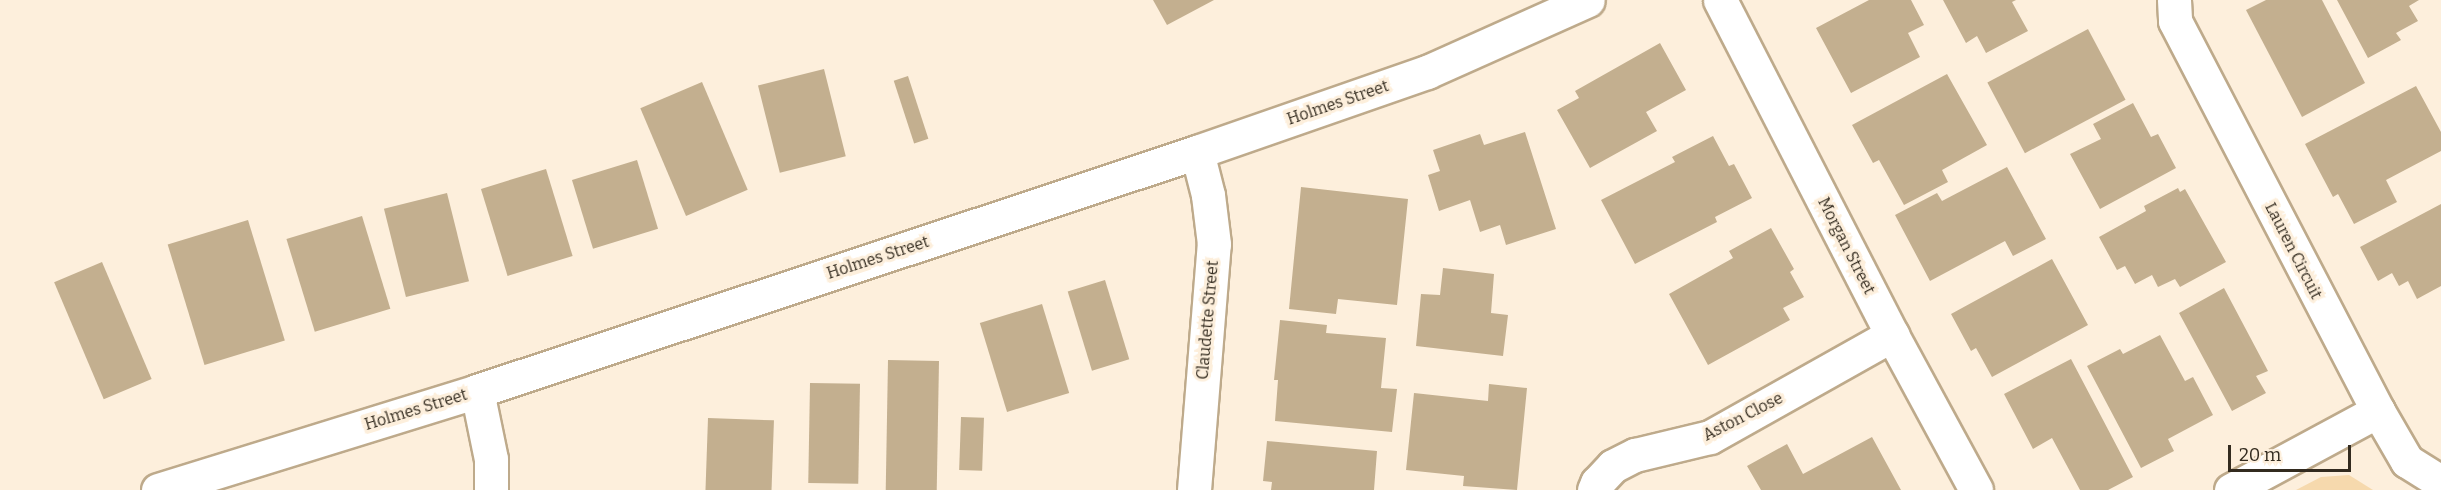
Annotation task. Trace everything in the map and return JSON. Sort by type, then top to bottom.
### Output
[{"type":"street","name":"Holmes Street","points":[[158,490],[477,391],[1197,152],[1427,72],[1588,0]]},
{"type":"street","name":"Morgan Street","points":[[1720,0],[1892,335],[1976,490]]},
{"type":"street","name":"Lauren Circuit","points":[[2174,0],[2175,21],[2378,411],[2407,461],[2441,482]]},
{"type":"street","name":"Claudette Street","points":[[1194,490],[1214,244],[1208,195],[1197,152]]},
{"type":"street","name":"Aston Close","points":[[1594,490],[1597,483],[1613,466],[1635,455],[1710,437],[1892,335]]},
{"type":"street","points":[[477,391],[491,459],[491,490]]},
{"type":"street","points":[[2231,490],[2378,411]]},
{"type":"shaded area","points":[[2349,475],[2373,490],[2296,490],[2321,477]]},
{"type":"building","points":[[1153,0],[1214,0],[1167,25]]},
{"type":"building","points":[[1869,0],[1911,0],[1924,25],[1908,33],[1920,57],[1851,93],[1816,28]]},
{"type":"building","points":[[1943,0],[2016,0],[2012,2],[2028,31],[1986,53],[1977,36],[1966,43]]},
{"type":"building","points":[[2266,0],[2322,0],[2365,83],[2302,117],[2246,10]]},
{"type":"building","points":[[2337,0],[2419,0],[2409,6],[2418,21],[2396,33],[2401,40],[2368,58]]},
{"type":"building","points":[[2088,29],[2126,100],[2025,153],[1987,83]]},
{"type":"building","points":[[1660,43],[1686,90],[1646,112],[1657,131],[1590,168],[1557,110],[1579,98],[1575,91]]},
{"type":"building","points":[[824,69],[846,156],[780,173],[758,85]]},
{"type":"building","points":[[1947,74],[1987,145],[1942,170],[1948,182],[1904,205],[1879,160],[1873,163],[1852,125]]},
{"type":"building","points":[[908,76],[928,139],[914,143],[894,81]]},
{"type":"building","points":[[702,82],[748,190],[686,216],[640,108]]},
{"type":"building","points":[[2416,86],[2441,132],[2441,151],[2386,180],[2397,202],[2354,224],[2338,194],[2333,197],[2305,144]]},
{"type":"building","points":[[2133,103],[2151,137],[2158,134],[2176,168],[2100,209],[2070,154],[2101,139],[2093,124]]},
{"type":"building","points":[[1525,132],[1556,229],[1506,245],[1500,225],[1480,232],[1470,200],[1439,211],[1428,175],[1440,171],[1433,150],[1480,134],[1484,145]]},
{"type":"building","points":[[1713,136],[1729,166],[1734,164],[1752,198],[1715,217],[1717,222],[1635,264],[1601,200],[1675,162],[1672,157]]},
{"type":"building","points":[[637,160],[658,229],[593,249],[572,180]]},
{"type":"building","points":[[2007,167],[2046,239],[2013,256],[2005,241],[1930,281],[1895,215],[1937,193],[1942,201]]},
{"type":"building","points":[[546,169],[573,256],[508,276],[481,189]]},
{"type":"building","points":[[1301,187],[1408,199],[1397,305],[1338,299],[1336,314],[1289,309]]},
{"type":"building","points":[[2178,188],[2180,192],[2185,189],[2226,262],[2180,287],[2175,279],[2158,287],[2152,275],[2135,284],[2125,266],[2117,270],[2099,237],[2146,211],[2144,206]]},
{"type":"building","points":[[447,193],[469,281],[406,297],[384,209]]},
{"type":"building","points":[[2441,204],[2441,286],[2417,299],[2408,281],[2399,286],[2392,273],[2378,281],[2360,247]]},
{"type":"building","points":[[362,216],[390,309],[315,332],[286,239]]},
{"type":"building","points":[[248,220],[285,340],[205,365],[168,245]]},
{"type":"building","points":[[1771,228],[1794,269],[1790,272],[1804,297],[1783,308],[1790,320],[1708,365],[1669,294],[1733,258],[1729,251]]},
{"type":"building","points":[[2052,259],[2088,325],[1992,377],[1976,348],[1971,351],[1951,314]]},
{"type":"building","points":[[102,262],[152,379],[104,399],[54,282]]},
{"type":"building","points":[[1443,268],[1494,274],[1491,313],[1508,315],[1503,356],[1416,346],[1421,294],[1440,295]]},
{"type":"building","points":[[1105,280],[1129,359],[1092,371],[1068,291]]},
{"type":"building","points":[[2224,288],[2268,371],[2256,376],[2266,393],[2232,411],[2179,313]]},
{"type":"building","points":[[1042,304],[1069,393],[1007,412],[980,323]]},
{"type":"building","points":[[1280,320],[1327,325],[1326,333],[1386,338],[1381,388],[1397,389],[1392,432],[1275,421],[1278,380],[1274,380]]},
{"type":"building","points":[[2160,335],[2185,381],[2193,377],[2213,415],[2168,439],[2174,451],[2141,468],[2087,366],[2120,349],[2123,354]]},
{"type":"building","points":[[2071,359],[2133,477],[2108,490],[2080,490],[2052,438],[2033,449],[2004,394]]},
{"type":"building","points":[[888,360],[939,361],[937,490],[886,490]]},
{"type":"building","points":[[810,383],[860,384],[858,484],[808,483]]},
{"type":"building","points":[[1489,384],[1527,388],[1517,490],[1463,486],[1464,476],[1406,470],[1414,393],[1488,401]]},
{"type":"building","points":[[961,417],[984,418],[982,471],[959,470]]},
{"type":"building","points":[[708,418],[774,420],[772,490],[705,490]]},
{"type":"building","points":[[1872,437],[1901,490],[1761,490],[1747,466],[1787,444],[1803,474]]},
{"type":"building","points":[[1267,441],[1377,451],[1374,490],[1271,490],[1272,482],[1263,481]]}]
